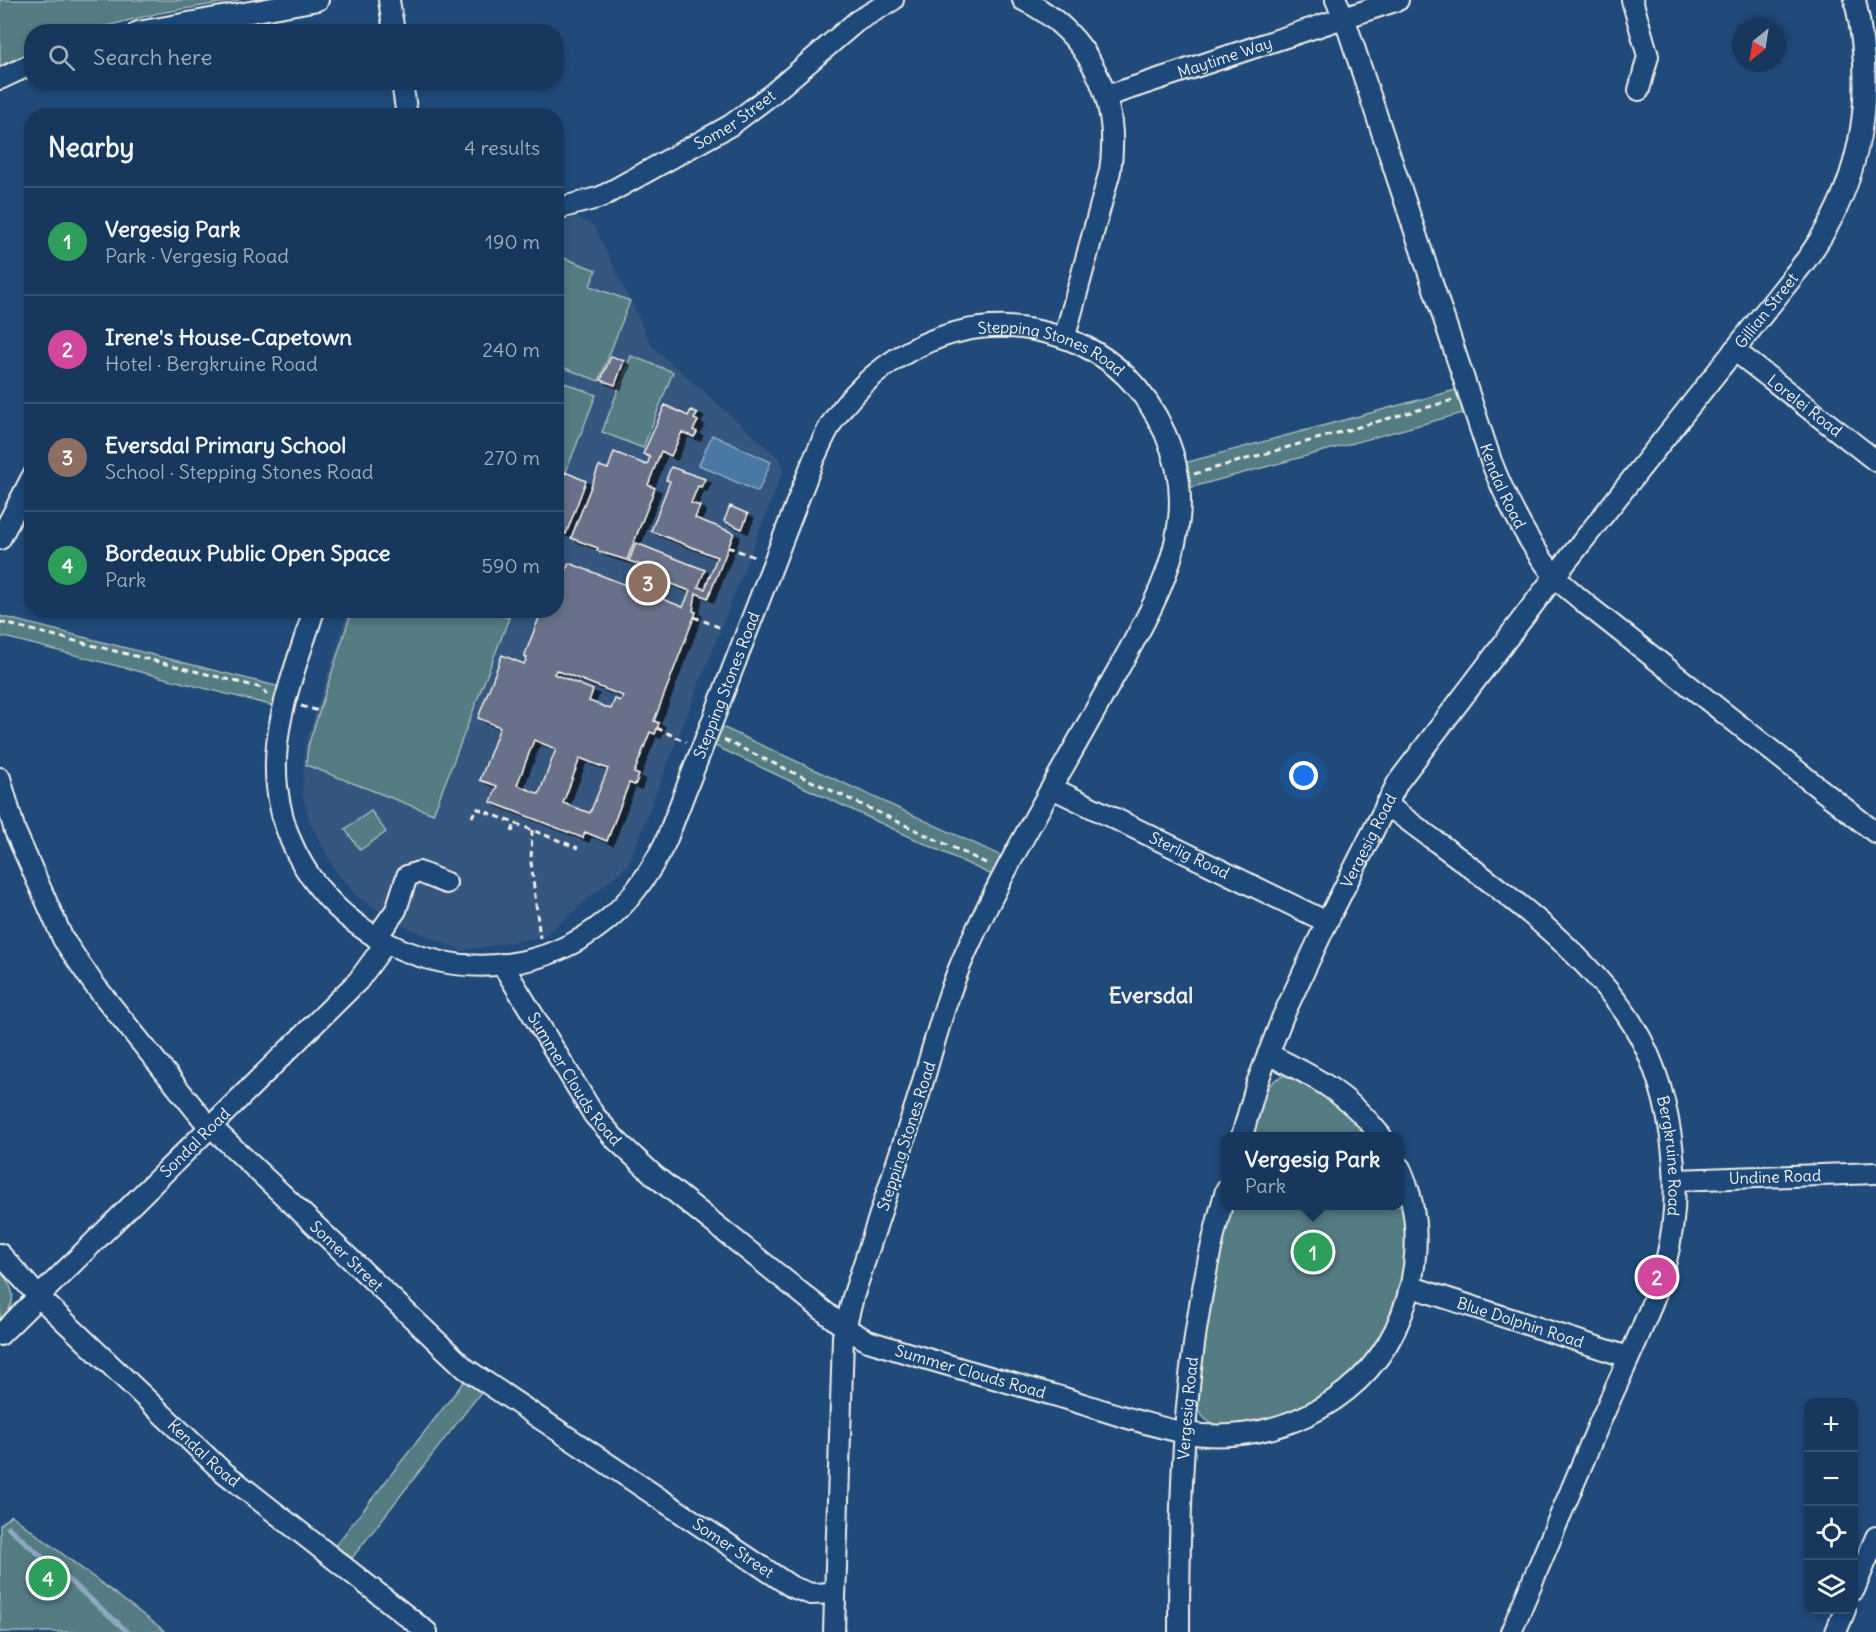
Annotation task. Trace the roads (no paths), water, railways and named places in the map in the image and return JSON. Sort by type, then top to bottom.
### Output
[{"type":"street","points":[[183,24],[318,0]]},
{"type":"street","points":[[389,0],[393,24]]},
{"type":"street","name":"Somer Street","points":[[564,207],[601,197],[730,125],[759,105],[857,21],[893,0]]},
{"type":"street","points":[[1023,0],[1055,20],[1091,61],[1107,96],[1113,134],[1110,171],[1065,336]]},
{"type":"street","name":"Maytime Way","points":[[1107,96],[1340,9],[1398,0]]},
{"type":"street","points":[[1632,0],[1648,56],[1639,90]]},
{"type":"street","name":"Gillian Street","points":[[1554,576],[1821,239],[1838,210],[1852,176],[1865,123],[1867,94],[1861,30],[1855,0]]},
{"type":"street","name":"Kendal Road","points":[[1340,9],[1469,395],[1504,494],[1516,520],[1554,576],[1587,605],[1876,833]]},
{"type":"street","points":[[0,79],[24,68]]},
{"type":"street","points":[[403,90],[406,108]]},
{"type":"street","name":"Stepping Stones Road","points":[[312,618],[282,713],[276,772],[280,804],[289,834],[316,885],[344,914],[380,941],[423,957],[460,964],[502,964],[543,954],[580,939],[606,921],[623,905],[653,867],[666,841],[813,461],[835,418],[855,394],[886,366],[915,347],[939,337],[983,326],[1021,327],[1065,336],[1115,366],[1138,389],[1157,416],[1169,444],[1178,479],[1178,528],[1160,589],[1006,872],[964,955],[845,1328],[834,1632]]},
{"type":"street","name":"Lorelei Road","points":[[1734,350],[1876,461]]},
{"type":"street","points":[[0,536],[24,492]]},
{"type":"street","name":"Vergesig Road","points":[[1244,1132],[1268,1054],[1327,922],[1386,804],[1412,761],[1554,576]]},
{"type":"street","name":"Somer Street","points":[[0,778],[15,831],[63,939],[93,983],[202,1118],[441,1347],[488,1386],[792,1587],[811,1594],[835,1593]]},
{"type":"street","name":"Sterlig Road","points":[[1052,788],[1327,922]]},
{"type":"street","name":"Bergkruine Road","points":[[1386,804],[1506,896],[1575,954],[1627,1016],[1656,1073],[1665,1099],[1674,1180],[1665,1263],[1628,1357],[1510,1632]]},
{"type":"street","name":"Sondal Road","points":[[0,1335],[358,981],[396,909],[407,876],[419,872],[446,883]]},
{"type":"street","name":"Summer Clouds Road","points":[[502,964],[594,1115],[616,1140],[649,1171],[845,1328],[868,1341],[1182,1432],[1240,1434],[1300,1420],[1322,1409],[1351,1387],[1380,1355],[1402,1316],[1412,1287],[1415,1229],[1411,1201],[1404,1180]]},
{"type":"street","points":[[1268,1054],[1318,1079],[1345,1096],[1377,1132]]},
{"type":"street","name":"Undine Road","points":[[1674,1180],[1876,1173]]},
{"type":"street","name":"Vergesig Road","points":[[1179,1632],[1179,1502],[1182,1432],[1209,1255],[1221,1209]]},
{"type":"street","name":"Kendal Road","points":[[0,1254],[39,1297],[221,1470],[427,1632]]},
{"type":"street","name":"Blue Dolphin Road","points":[[1412,1287],[1628,1357]]},
{"type":"street","points":[[1858,1580],[1876,1537]]},
{"type":"street","points":[[1836,1632],[1843,1614]]},
{"type":"waterway","points":[[8,1527],[128,1632]]},
{"type":"place","name":"Eversdal Primary School","points":[[648,583]]},
{"type":"place","name":"Vergesig Park","points":[[1313,1252]]},
{"type":"place","name":"Irene's House-Capetown","points":[[1657,1277]]},
{"type":"place","name":"Bordeaux Public Open Space","points":[[48,1578]]},
{"type":"district","name":"Eversdal","points":[[1151,995]]}]
